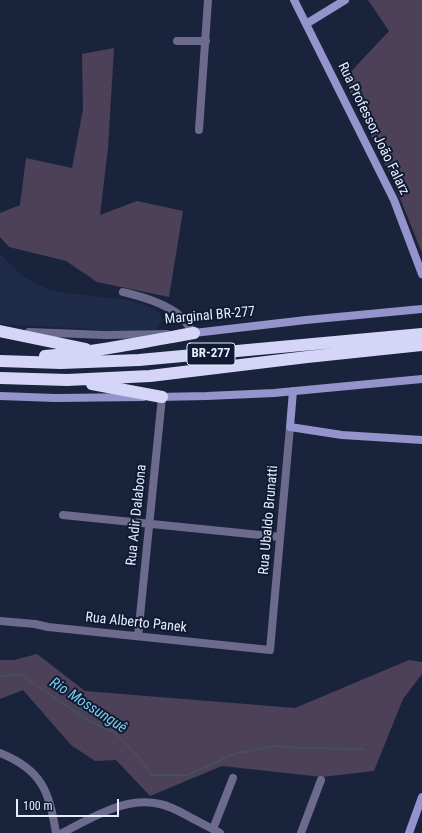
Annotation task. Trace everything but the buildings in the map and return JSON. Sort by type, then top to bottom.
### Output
[{"type":"highway","points":[[0,331],[95,350]]},
{"type":"highway","points":[[0,358],[53,355],[95,350],[194,333]]},
{"type":"highway","name":"BR-277","points":[[0,361],[61,363],[139,360],[422,334]]},
{"type":"highway","name":"BR-277","points":[[0,378],[67,380],[150,376],[422,345]]},
{"type":"highway","points":[[67,380],[162,397]]},
{"type":"main road","name":"Rua Professor João Falarz","points":[[294,0],[394,200],[422,274]]},
{"type":"main road","points":[[306,24],[346,0]]},
{"type":"main road","name":"Marginal BR-277","points":[[194,333],[422,309]]},
{"type":"main road","points":[[0,396],[95,398],[231,395],[422,379]]},
{"type":"main road","name":"Rua Ubaldo Brunatti","points":[[290,427],[293,391]]},
{"type":"main road","points":[[290,427],[342,435],[422,440]]},
{"type":"main road","points":[[408,833],[421,802]]},
{"type":"street","points":[[198,130],[208,0]]},
{"type":"street","points":[[177,41],[206,41]]},
{"type":"street","points":[[123,292],[170,308],[194,333]]},
{"type":"street","name":"Marginal BR-277","points":[[0,331],[85,334],[194,333]]},
{"type":"street","name":"Rua Adir Dalabona","points":[[138,636],[162,397]]},
{"type":"street","name":"Rua Ubaldo Brunatti","points":[[270,650],[290,427]]},
{"type":"street","points":[[63,515],[280,537]]},
{"type":"street","name":"Rua Alberto Panek","points":[[0,620],[48,627],[270,650]]},
{"type":"street","points":[[0,753],[28,769],[43,785],[51,805],[56,833]]},
{"type":"street","points":[[62,833],[104,812],[139,802],[160,804],[170,807],[217,831],[234,778]]},
{"type":"street","points":[[301,833],[321,780]]},
{"type":"shaded area","points":[[368,0],[422,0],[422,253],[393,181],[344,79],[389,31]]},
{"type":"shaded area","points":[[114,48],[108,148],[100,215],[137,201],[183,211],[169,297],[97,282],[66,261],[9,247],[0,237],[0,213],[20,205],[26,158],[72,168],[83,109],[82,54]]},
{"type":"shaded area","points":[[0,254],[25,278],[51,291],[128,300],[147,306],[160,313],[162,321],[155,329],[122,331],[0,324]]},
{"type":"shaded area","points":[[37,654],[85,691],[295,708],[409,660],[422,662],[422,674],[403,699],[374,771],[322,777],[222,766],[150,796],[116,760],[95,761],[71,745],[23,690],[0,699],[0,660],[14,660]]},
{"type":"waterway","name":"Rio Mossunguê","points":[[0,676],[20,674],[87,720],[114,732],[137,755],[152,775],[188,775],[234,754],[274,746],[363,749]]}]
